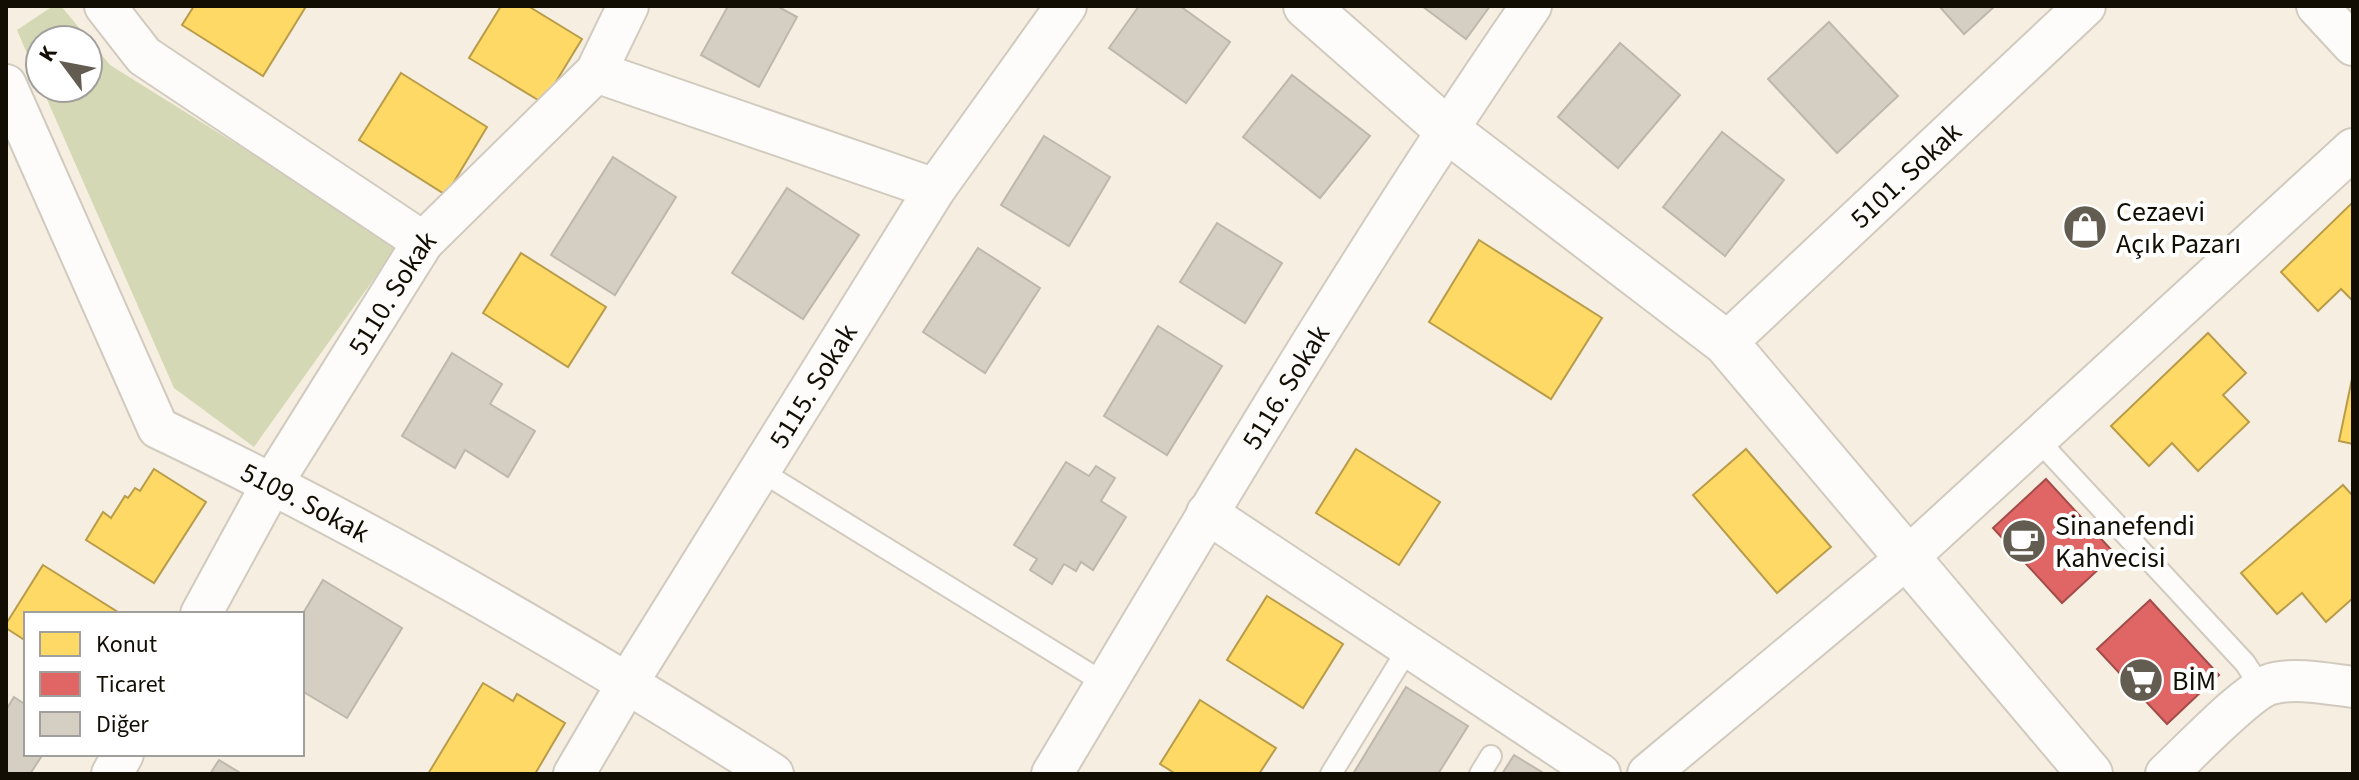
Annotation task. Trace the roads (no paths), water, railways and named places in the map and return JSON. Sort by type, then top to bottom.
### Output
[{"type":"street","points":[[105,6],[144,56],[423,242]]},
{"type":"street","name":"5110. Sokak","points":[[202,612],[273,482],[423,242],[596,72],[628,6]]},
{"type":"street","name":"5115. Sokak","points":[[574,774],[935,189],[1066,6]]},
{"type":"street","points":[[1306,6],[1446,129],[1726,343],[2081,771]]},
{"type":"street","name":"5116. Sokak","points":[[1052,774],[1207,513],[1446,129],[1531,6]]},
{"type":"street","name":"5101. Sokak","points":[[1726,343],[2085,6]]},
{"type":"street","points":[[2317,6],[2353,45]]},
{"type":"street","points":[[596,72],[935,189]]},
{"type":"street","name":"5109. Sokak","points":[[6,85],[158,428],[273,482],[628,682],[773,774]]},
{"type":"street","points":[[1648,774],[1907,558],[2353,149]]},
{"type":"street","points":[[1207,513],[1600,774]]},
{"type":"street","points":[[2166,774],[2250,696],[2271,684],[2310,681],[2353,687]]},
{"type":"street","points":[[112,774],[122,756]]},
{"type":"lane","points":[[2037,439],[2245,663],[2262,689]]},
{"type":"lane","points":[[759,470],[1106,684]]},
{"type":"lane","points":[[1331,774],[1409,647]]},
{"type":"place","name":"Cezaevi Açık Pazarı","points":[[2085,227]]},
{"type":"place","name":"Sinanefendi Kahvecisi","points":[[2024,541]]},
{"type":"place","name":"BİM","points":[[2141,680]]}]
